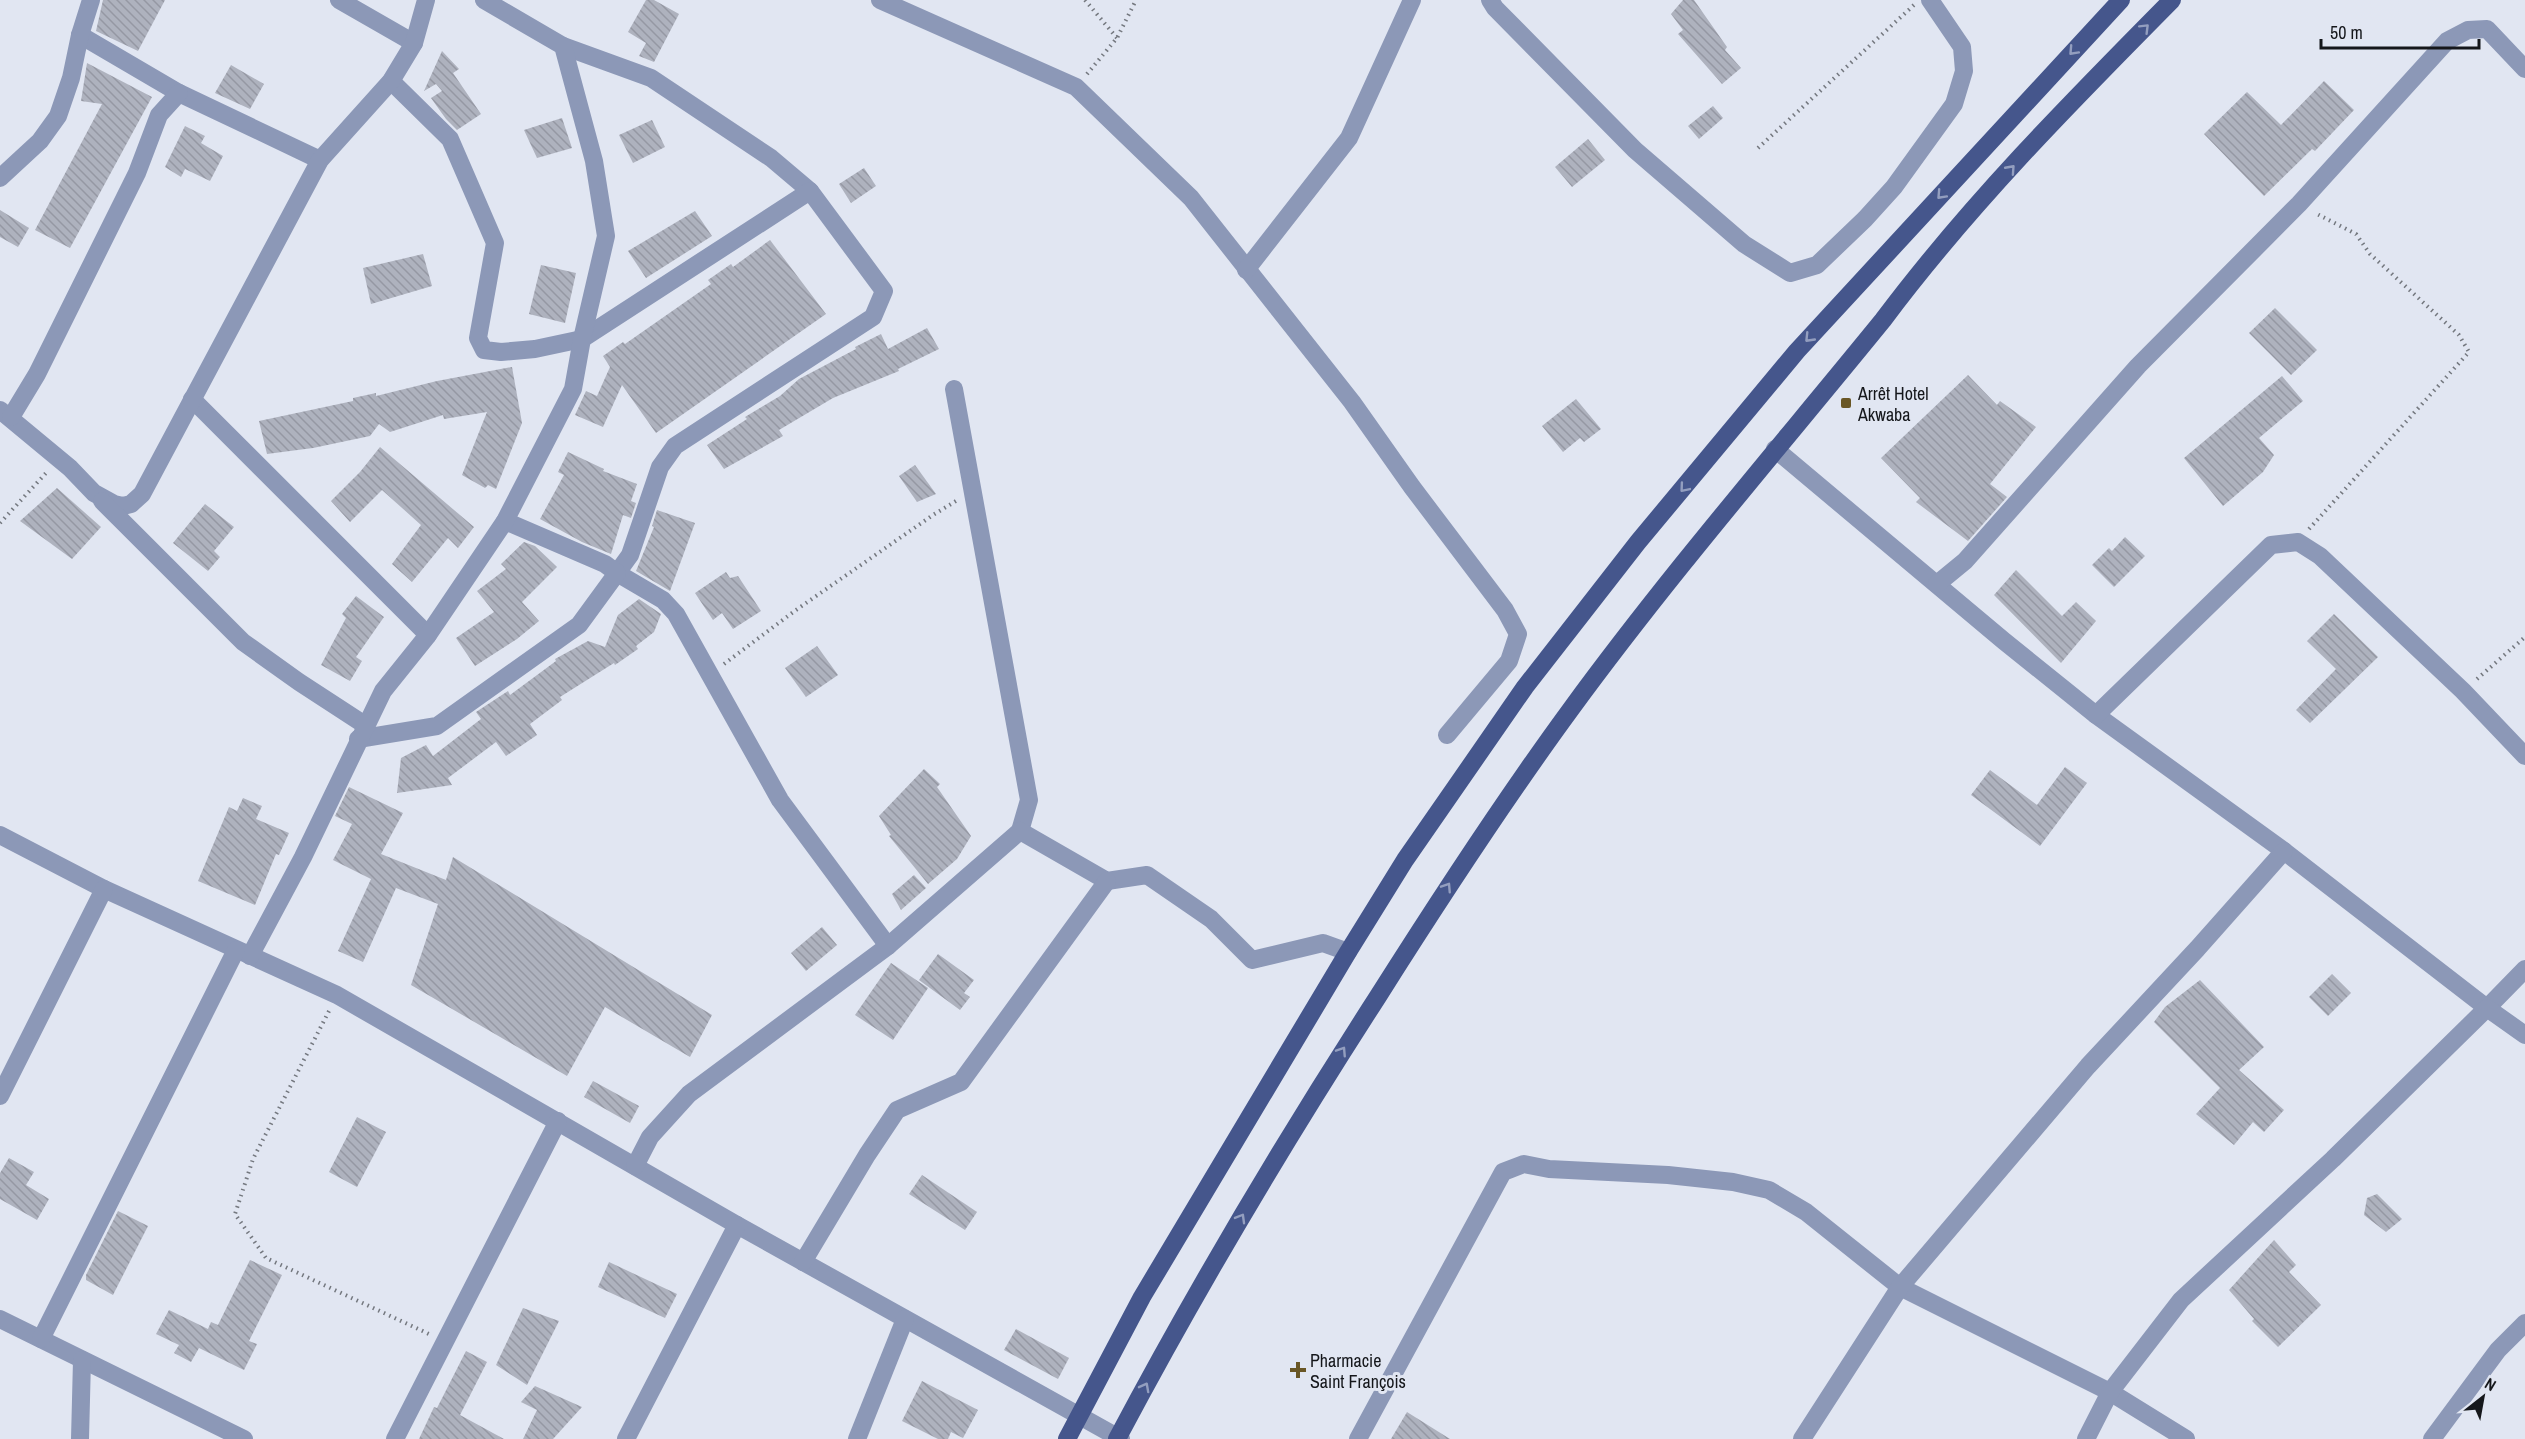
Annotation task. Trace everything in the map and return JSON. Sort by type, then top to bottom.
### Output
[{"type":"main road","points":[[1067,1439],[1142,1298],[1348,952],[1405,860],[1525,687],[1638,542],[1797,351],[2121,0]]},
{"type":"main road","points":[[1119,1438],[1167,1346],[1288,1136],[1480,836],[1572,707],[1775,449],[1949,238],[2060,114],[2172,0]]},
{"type":"street","points":[[0,178],[40,141],[58,116],[92,0]]},
{"type":"street","points":[[339,0],[414,43]]},
{"type":"street","points":[[94,493],[114,504],[131,504],[142,494],[320,160],[391,81],[414,43],[426,0]]},
{"type":"street","points":[[179,93],[159,115],[137,173],[38,374],[5,413],[59,459],[243,642],[299,682],[362,732],[437,726],[579,626],[630,555],[660,466],[675,446],[873,317],[884,291],[810,191],[771,158],[651,78],[563,46],[484,0]]},
{"type":"street","points":[[880,0],[1076,87],[1191,198],[1352,402],[1412,487],[1505,610],[1518,634],[1509,661],[1447,735]]},
{"type":"street","points":[[1246,270],[1349,138],[1412,0]]},
{"type":"street","points":[[1490,0],[1495,8],[1635,150],[1744,244],[1790,273],[1817,265],[1865,219],[1894,187],[1954,104],[1964,71],[1962,47],[1930,0]]},
{"type":"street","points":[[1937,584],[1965,561],[2138,366],[2299,204],[2447,41],[2468,30],[2487,29],[2525,69]]},
{"type":"street","points":[[80,35],[179,93],[320,160]]},
{"type":"street","points":[[41,1340],[243,953],[303,857],[383,691],[428,635],[505,521],[573,389],[606,236],[594,161],[563,46]]},
{"type":"street","points":[[391,81],[450,139],[495,243],[478,338],[484,350],[501,352],[582,339],[810,191]]},
{"type":"street","points":[[634,1166],[650,1137],[689,1094],[888,946],[1020,831],[1029,800],[954,389]]},
{"type":"street","points":[[192,399],[428,635]]},
{"type":"street","points":[[1775,449],[2004,642],[2096,715],[2284,851],[2525,1035]]},
{"type":"street","points":[[505,521],[605,564],[663,600],[676,615],[780,800],[888,946]]},
{"type":"street","points":[[2096,715],[2271,545],[2298,542],[2320,556],[2463,691],[2525,756]]},
{"type":"street","points":[[1020,831],[1107,881],[1148,875],[1211,920],[1252,960],[1323,943],[1348,952]]},
{"type":"street","points":[[0,835],[104,889],[338,995],[737,1225],[1119,1438]]},
{"type":"street","points":[[1802,1439],[1900,1287],[2088,1066],[2284,851]]},
{"type":"street","points":[[803,1262],[867,1155],[897,1110],[960,1082],[1107,881]]},
{"type":"street","points":[[0,1096],[104,889]]},
{"type":"street","points":[[2086,1439],[2110,1392],[2181,1300],[2333,1159],[2525,969]]},
{"type":"street","points":[[395,1439],[447,1342],[558,1120]]},
{"type":"street","points":[[1358,1439],[1503,1172],[1524,1164],[1549,1169],[1689,1177],[1732,1182],[1768,1190],[1806,1212],[1900,1287],[2110,1392],[2186,1439]]},
{"type":"street","points":[[626,1439],[737,1225]]},
{"type":"street","points":[[0,1319],[244,1439]]},
{"type":"street","points":[[857,1439],[905,1319]]},
{"type":"street","points":[[2432,1439],[2498,1350],[2525,1323]]},
{"type":"street","points":[[80,1439],[82,1360]]},
{"type":"path","points":[[1085,0],[1117,38]]},
{"type":"path","points":[[1076,87],[1117,38],[1136,0]]},
{"type":"path","points":[[1758,148],[1919,0]]},
{"type":"path","points":[[2298,542],[2469,352],[2459,335],[2370,254],[2356,234],[2299,204]]},
{"type":"path","points":[[0,523],[59,459]]},
{"type":"path","points":[[709,675],[796,610],[972,490]]},
{"type":"path","points":[[2463,691],[2525,638]]},
{"type":"path","points":[[338,995],[253,1159],[235,1214],[266,1258],[447,1342]]},
{"type":"building","points":[[103,0],[165,0],[138,51],[96,31]]},
{"type":"building","points":[[646,0],[654,0],[679,14],[654,62],[639,56],[646,43],[628,32]]},
{"type":"building","points":[[1683,0],[1694,0],[1727,47],[1725,50],[1741,68],[1722,84],[1678,34],[1683,30],[1671,14]]},
{"type":"building","points":[[442,51],[459,69],[453,73],[481,114],[457,130],[431,98],[442,91],[436,84],[424,91]]},
{"type":"building","points":[[87,63],[152,97],[70,248],[35,230],[102,104],[81,101]]},
{"type":"building","points":[[231,65],[264,84],[250,109],[215,93]]},
{"type":"building","points":[[2324,81],[2354,110],[2315,151],[2312,149],[2264,196],[2204,134],[2247,92],[2281,125]]},
{"type":"building","points":[[1713,106],[1723,118],[1699,139],[1688,126]]},
{"type":"building","points":[[562,118],[572,148],[537,158],[524,130]]},
{"type":"building","points":[[652,120],[665,147],[633,163],[619,135]]},
{"type":"building","points":[[185,126],[205,136],[201,143],[223,156],[210,181],[185,169],[181,177],[165,167]]},
{"type":"building","points":[[1588,139],[1605,160],[1572,187],[1555,167]]},
{"type":"building","points":[[864,168],[876,186],[851,203],[839,184]]},
{"type":"building","points":[[0,210],[29,228],[18,247],[0,237]]},
{"type":"building","points":[[695,211],[712,236],[646,278],[628,251]]},
{"type":"building","points":[[770,240],[826,314],[656,433],[622,385],[603,427],[575,415],[586,391],[597,396],[610,367],[603,356],[623,342],[625,344],[711,284],[708,280],[731,264],[733,267]]},
{"type":"building","points":[[423,254],[432,286],[371,304],[363,268]]},
{"type":"building","points":[[541,265],[576,273],[565,323],[529,314]]},
{"type":"building","points":[[2275,308],[2317,350],[2291,375],[2249,333]]},
{"type":"building","points":[[927,328],[939,349],[898,369],[899,371],[833,398],[779,430],[783,436],[724,469],[707,445],[747,419],[745,417],[780,396],[799,379],[856,349],[855,347],[881,334],[888,349]]},
{"type":"building","points":[[512,367],[522,423],[496,489],[488,485],[485,488],[462,475],[487,412],[444,419],[443,415],[390,432],[379,424],[370,436],[313,448],[267,454],[259,421],[353,401],[353,398],[376,393],[376,396],[437,381]]},
{"type":"building","points":[[1968,375],[1997,405],[2000,401],[2036,427],[1990,484],[2007,497],[1968,541],[1916,502],[1920,498],[1881,458]]},
{"type":"building","points":[[2282,376],[2303,401],[2259,438],[2274,455],[2263,472],[2223,506],[2184,458]]},
{"type":"building","points":[[1576,399],[1601,429],[1584,442],[1580,438],[1563,452],[1542,426]]},
{"type":"building","points":[[380,447],[474,527],[458,548],[448,538],[412,582],[392,564],[421,525],[382,490],[350,522],[331,501],[360,472]]},
{"type":"building","points":[[568,452],[604,469],[603,471],[637,484],[631,501],[636,503],[631,518],[623,515],[611,554],[582,542],[540,519],[564,475],[558,472]]},
{"type":"building","points":[[915,465],[936,494],[917,502],[899,476]]},
{"type":"building","points":[[57,488],[101,527],[72,559],[20,521]]},
{"type":"building","points":[[205,504],[234,527],[214,551],[220,557],[208,571],[173,543]]},
{"type":"building","points":[[657,510],[695,523],[670,591],[636,571],[654,527],[652,526]]},
{"type":"building","points":[[2125,537],[2145,556],[2114,587],[2092,565],[2109,548],[2112,551]]},
{"type":"building","points":[[524,542],[535,546],[557,567],[522,602],[539,621],[517,639],[475,666],[456,638],[494,612],[477,591],[506,569],[501,564]]},
{"type":"building","points":[[2016,570],[2062,616],[2076,602],[2096,621],[2061,663],[1994,595]]},
{"type":"building","points":[[726,572],[730,578],[738,576],[761,611],[733,629],[722,613],[713,620],[695,593]]},
{"type":"building","points":[[356,596],[384,617],[356,657],[362,661],[350,681],[321,665],[346,618],[342,614]]},
{"type":"building","points":[[639,599],[661,614],[654,632],[636,646],[638,649],[615,665],[614,663],[560,697],[562,700],[530,724],[537,735],[506,756],[496,742],[448,778],[452,785],[397,793],[401,758],[426,745],[433,756],[481,719],[476,712],[508,691],[510,695],[556,661],[555,659],[588,641],[605,647],[618,615]]},
{"type":"building","points":[[2334,614],[2378,657],[2310,723],[2296,710],[2336,669],[2307,641]]},
{"type":"building","points":[[817,646],[838,675],[806,697],[785,668]]},
{"type":"building","points":[[2065,767],[2087,783],[2040,846],[1971,795],[1990,770],[2037,805]]},
{"type":"building","points":[[924,769],[940,784],[937,787],[971,836],[957,859],[928,884],[889,836],[891,835],[879,816]]},
{"type":"building","points":[[349,787],[403,813],[381,854],[446,880],[453,857],[712,1015],[690,1057],[605,1007],[567,1076],[411,985],[438,904],[396,888],[363,962],[338,951],[371,879],[333,860],[352,824],[335,816]]},
{"type":"building","points":[[243,798],[262,806],[256,819],[289,833],[279,855],[276,854],[255,905],[198,881],[229,807],[237,811]]},
{"type":"building","points":[[914,875],[926,888],[901,910],[892,894]]},
{"type":"building","points":[[822,927],[837,945],[806,971],[791,953]]},
{"type":"building","points":[[938,954],[974,980],[964,993],[970,997],[960,1010],[919,980]]},
{"type":"building","points":[[891,963],[928,988],[893,1040],[855,1015]]},
{"type":"building","points":[[2332,974],[2351,993],[2328,1016],[2309,997]]},
{"type":"building","points":[[2200,980],[2264,1047],[2239,1070],[2284,1110],[2264,1132],[2253,1122],[2234,1145],[2196,1114],[2220,1088],[2154,1022],[2165,1007]]},
{"type":"building","points":[[593,1081],[639,1106],[630,1123],[584,1097]]},
{"type":"building","points":[[357,1117],[386,1132],[357,1187],[329,1172]]},
{"type":"building","points":[[9,1158],[34,1172],[26,1185],[49,1199],[37,1220],[0,1199],[0,1173]]},
{"type":"building","points":[[922,1175],[977,1212],[965,1230],[909,1194]]},
{"type":"building","points":[[2377,1194],[2402,1219],[2386,1232],[2364,1215],[2367,1198]]},
{"type":"building","points":[[118,1211],[148,1226],[113,1295],[86,1280],[86,1275]]},
{"type":"building","points":[[2274,1240],[2296,1265],[2289,1272],[2321,1305],[2278,1347],[2252,1321],[2254,1319],[2229,1290]]},
{"type":"building","points":[[250,1260],[282,1275],[249,1341],[257,1344],[244,1370],[199,1348],[191,1362],[174,1353],[179,1345],[156,1334],[169,1310],[208,1329],[211,1322],[218,1325]]},
{"type":"building","points":[[609,1262],[677,1294],[665,1318],[598,1287]]},
{"type":"building","points":[[523,1308],[559,1321],[527,1385],[496,1365]]},
{"type":"building","points":[[1016,1329],[1069,1358],[1058,1379],[1004,1350]]},
{"type":"building","points":[[466,1351],[487,1362],[460,1415],[504,1439],[419,1439],[434,1407],[437,1408]]},
{"type":"building","points":[[922,1381],[978,1410],[963,1438],[951,1432],[948,1439],[938,1439],[902,1421]]},
{"type":"building","points":[[535,1386],[582,1407],[553,1439],[523,1439],[537,1410],[521,1402]]},
{"type":"building","points":[[1407,1412],[1450,1439],[1391,1439]]},
{"type":"place","name":"Arrêt Hotel Akwaba","points":[[1846,403]]},
{"type":"place","name":"Pharmacie Saint François","points":[[1298,1370]]}]
